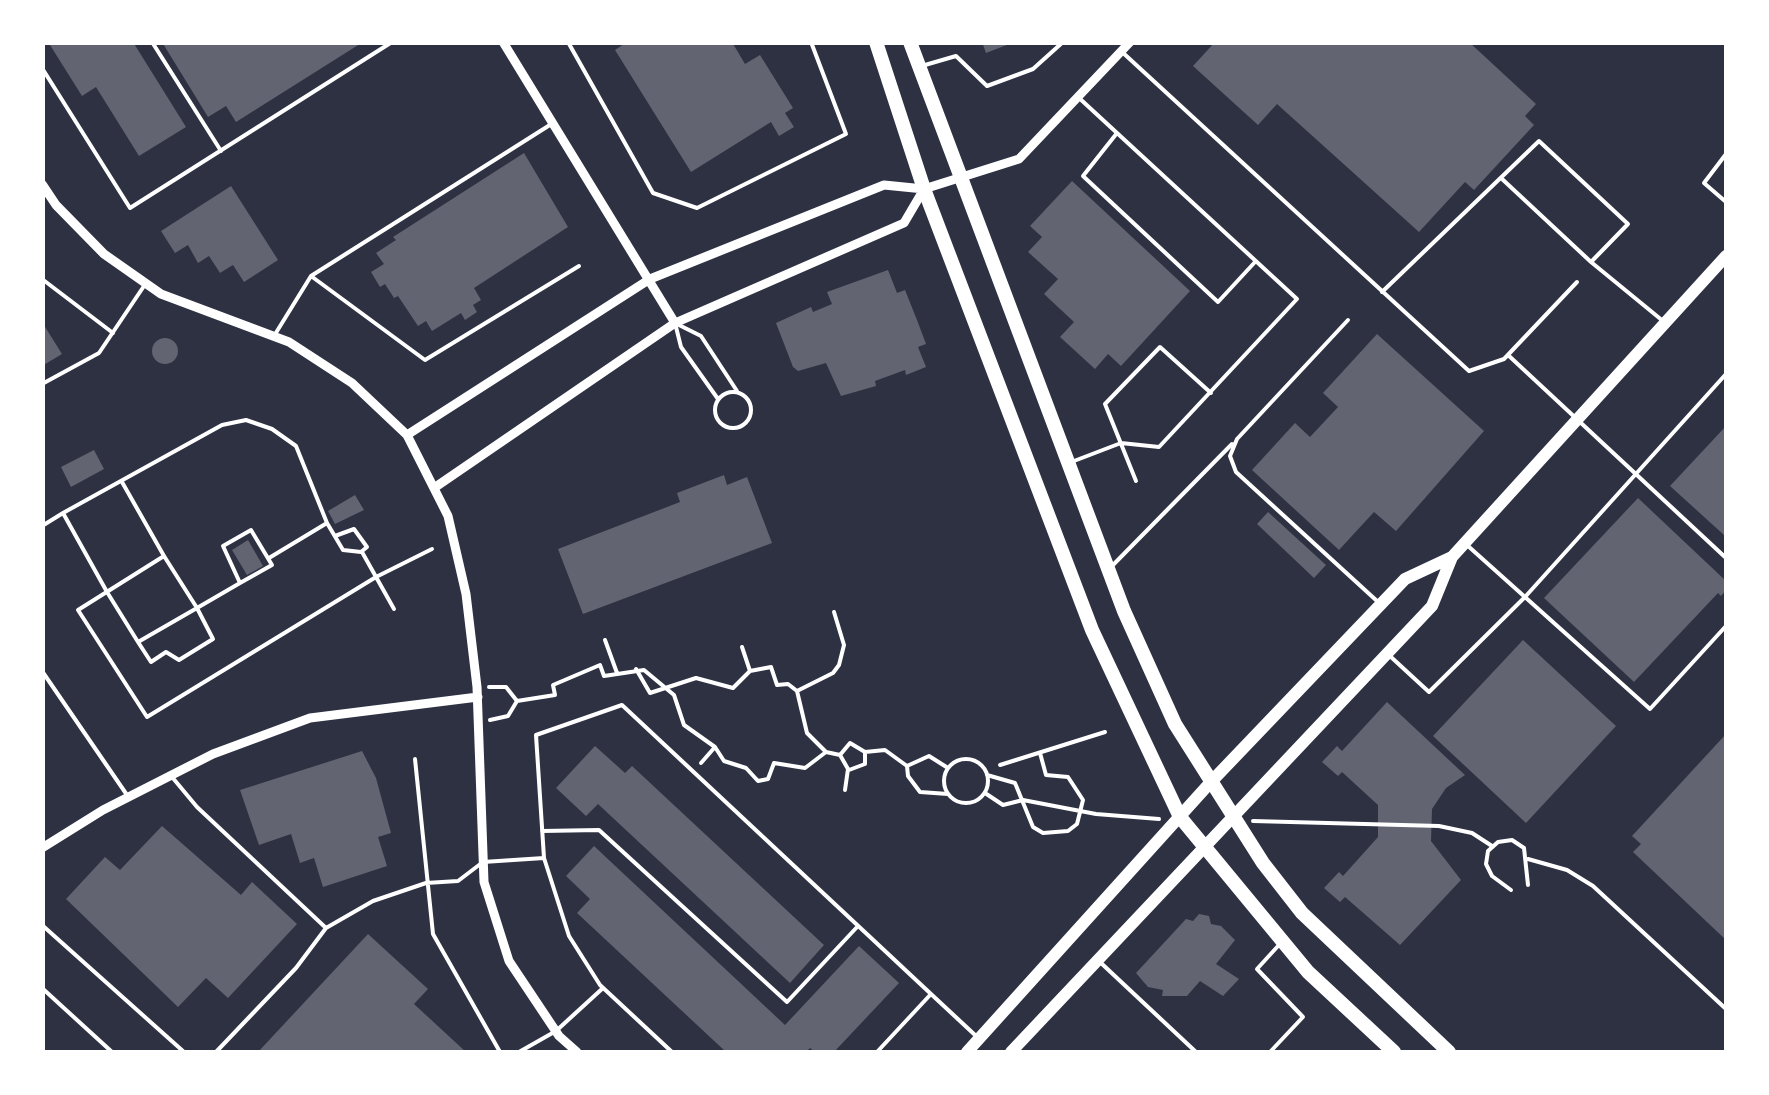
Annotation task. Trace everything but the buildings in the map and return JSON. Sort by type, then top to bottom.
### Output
[{"type":"main road","points":[[876,42],[924,189],[1092,630],[1180,818],[1281,942],[1348,1014],[1394,1052]]},
{"type":"main road","points":[[910,42],[1147,669],[1209,784],[1302,913],[1449,1052]]},
{"type":"main road","points":[[1012,1052],[1432,606],[1452,557],[1726,256]]},
{"type":"main road","points":[[966,1052],[1209,784],[1405,579],[1452,557]]},
{"type":"street","points":[[503,42],[675,323]]},
{"type":"street","points":[[407,435],[650,279],[884,184],[924,189],[1019,159],[1130,42]]},
{"type":"street","points":[[42,184],[56,205],[104,254],[146,284],[161,294],[274,336],[352,383],[407,435],[448,516],[466,594],[477,692],[484,882],[509,961],[556,1031],[578,1052]]},
{"type":"street","points":[[434,488],[675,323],[904,223],[924,189]]},
{"type":"street","points":[[42,848],[128,797],[213,754],[310,718],[477,692]]},
{"type":"lane","points":[[152,42],[221,151]]},
{"type":"lane","points":[[42,68],[130,208],[392,42]]},
{"type":"lane","points":[[568,42],[653,193],[697,208],[846,134],[811,42]]},
{"type":"lane","points":[[920,67],[956,56],[987,86],[1033,69],[1063,42]]},
{"type":"lane","points":[[1121,51],[1469,371],[1508,355],[1576,282]]},
{"type":"lane","points":[[1070,463],[1121,442],[1159,448],[1297,299],[1078,97]]},
{"type":"lane","points":[[274,336],[311,276],[553,123]]},
{"type":"lane","points":[[1117,133],[1083,176],[1218,302],[1256,262]]},
{"type":"lane","points":[[1382,292],[1539,140],[1628,224],[1591,262]]},
{"type":"lane","points":[[1726,154],[1704,183],[1726,202]]},
{"type":"lane","points":[[1502,178],[1591,262],[1666,323]]},
{"type":"lane","points":[[311,276],[425,360],[579,266]]},
{"type":"lane","points":[[42,279],[113,332]]},
{"type":"lane","points":[[42,384],[99,353],[146,284]]},
{"type":"lane","points":[[1109,569],[1348,320]]},
{"type":"lane","points":[[675,323],[701,336],[752,407],[744,426],[730,428],[718,420],[718,399],[681,347],[675,323]]},
{"type":"lane","points":[[1136,481],[1105,404],[1160,347],[1211,393]]},
{"type":"lane","points":[[1508,355],[1726,558]]},
{"type":"lane","points":[[1387,654],[1430,692],[1525,597],[1726,374]]},
{"type":"lane","points":[[718,399],[738,392]]},
{"type":"lane","points":[[1240,436],[1230,456],[1236,472],[1381,604]]},
{"type":"lane","points":[[1464,543],[1650,709],[1726,626]]},
{"type":"lane","points":[[42,671],[128,797]]},
{"type":"lane","points":[[672,1052],[603,988],[569,936],[544,858],[536,735],[622,705],[980,1039]]},
{"type":"lane","points":[[415,759],[433,934],[500,1052]]},
{"type":"lane","points":[[171,775],[197,807],[326,928]]},
{"type":"lane","points":[[542,831],[599,830],[787,1002],[858,926]]},
{"type":"lane","points":[[216,1052],[296,968],[326,928],[372,901],[426,882],[458,881],[483,862],[544,858]]},
{"type":"lane","points":[[42,925],[184,1052]]},
{"type":"lane","points":[[1270,1052],[1303,1017],[1257,968],[1281,942]]},
{"type":"lane","points":[[1098,960],[1196,1052]]},
{"type":"lane","points":[[42,988],[112,1052]]},
{"type":"lane","points":[[518,1052],[556,1031],[603,988]]},
{"type":"lane","points":[[877,1052],[931,994]]},
{"type":"path","points":[[42,526],[222,425],[246,420],[272,429],[296,446],[327,523],[343,550],[362,552]]},
{"type":"path","points":[[63,513],[151,662],[166,652],[179,660],[213,639],[122,481]]},
{"type":"path","points":[[268,558],[327,523]]},
{"type":"path","points":[[335,536],[349,528],[358,531],[367,547],[362,552]]},
{"type":"path","points":[[138,642],[240,583],[272,564],[251,530],[224,546],[240,583]]},
{"type":"path","points":[[164,556],[78,610],[147,717],[376,577],[432,548]]},
{"type":"path","points":[[362,552],[394,609]]},
{"type":"path","points":[[636,669],[650,693],[696,678],[733,688],[750,671],[771,668],[775,683],[798,691],[833,673],[839,665],[844,646],[834,612]]},
{"type":"path","points":[[605,640],[617,673]]},
{"type":"path","points":[[742,647],[750,671]]},
{"type":"path","points":[[517,701],[555,695],[553,684],[600,665],[604,676],[636,669],[652,672],[669,688],[684,725],[715,747],[724,761],[746,768],[758,781],[768,779],[774,763],[806,768],[826,752]]},
{"type":"path","points":[[477,692],[506,687],[517,701]]},
{"type":"path","points":[[798,691],[803,726],[826,752],[840,755],[848,770],[846,790]]},
{"type":"path","points":[[478,720],[508,716],[517,701]]},
{"type":"path","points":[[1000,765],[1105,732]]},
{"type":"path","points":[[840,755],[850,743],[866,752],[885,750],[907,766],[920,792],[948,794],[966,804],[985,794]]},
{"type":"path","points":[[701,764],[715,747]]},
{"type":"path","points":[[848,770],[861,768],[866,752]]},
{"type":"path","points":[[987,775],[1012,780],[1023,800],[1026,818],[1043,833],[1068,831],[1083,810],[1078,786],[1061,775],[1046,776],[1040,752]]},
{"type":"path","points":[[907,766],[929,756],[948,768]]},
{"type":"path","points":[[948,794],[944,780],[948,768],[970,759],[983,766],[987,775],[985,794]]},
{"type":"path","points":[[985,794],[1003,804],[1023,800]]},
{"type":"path","points":[[1438,826],[1472,832],[1492,846]]},
{"type":"path","points":[[1511,890],[1488,871],[1486,858],[1492,846],[1512,840],[1524,848],[1528,885]]},
{"type":"path","points":[[1528,859],[1567,870],[1593,886],[1726,1009]]}]
